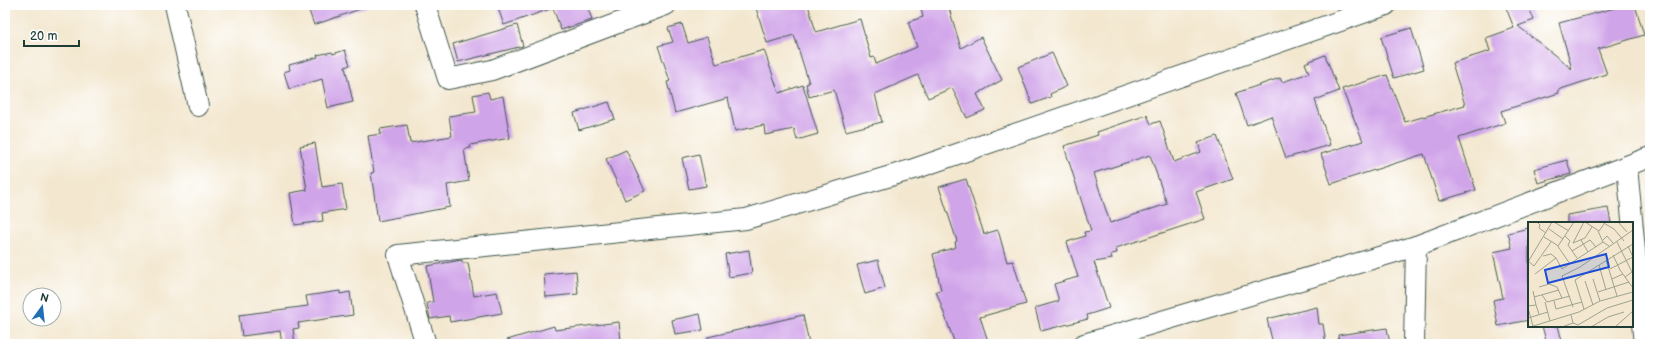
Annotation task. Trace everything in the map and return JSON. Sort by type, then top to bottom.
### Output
[{"type":"street","points":[[175,5],[198,106]]},
{"type":"street","points":[[425,5],[448,79],[492,70],[666,5]]},
{"type":"street","points":[[426,344],[398,255],[746,219],[914,169],[1386,5]]},
{"type":"street","points":[[1084,344],[1416,246],[1650,157]]},
{"type":"street","points":[[1627,167],[1632,222]]},
{"type":"street","points":[[1633,229],[1644,344]]},
{"type":"street","points":[[1414,344],[1416,246]]},
{"type":"building","points":[[307,5],[365,5],[366,7],[314,25]]},
{"type":"building","points":[[497,5],[587,5],[592,20],[561,30],[553,8],[504,25]]},
{"type":"building","points":[[755,5],[808,5],[816,32],[860,19],[871,58],[874,57],[876,64],[917,47],[908,22],[923,17],[920,5],[948,5],[961,48],[981,37],[1002,80],[977,94],[985,110],[967,118],[952,88],[928,98],[918,75],[875,94],[882,122],[846,131],[834,90],[809,97],[806,84],[809,83],[794,35],[767,43]]},
{"type":"building","points":[[1505,5],[1528,5],[1534,20],[1518,26],[1572,69],[1559,23],[1626,5],[1635,5],[1644,35],[1598,49],[1607,74],[1558,90],[1559,93],[1501,111],[1505,123],[1459,138],[1476,190],[1439,201],[1424,154],[1331,184],[1321,154],[1363,141],[1342,89],[1387,75],[1405,122],[1465,105],[1452,63],[1490,51],[1486,38],[1514,28]]},
{"type":"building","points":[[682,24],[688,43],[707,37],[716,64],[764,50],[779,93],[803,85],[818,134],[797,140],[794,129],[765,135],[764,125],[735,131],[728,98],[675,113],[667,82],[670,81],[658,46],[673,42],[668,28]]},
{"type":"building","points":[[517,25],[523,46],[458,62],[453,44]]},
{"type":"building","points":[[1411,28],[1424,69],[1394,78],[1381,37]]},
{"type":"building","points":[[345,50],[350,65],[345,67],[353,102],[328,108],[322,79],[289,89],[284,72],[290,70],[289,65],[318,57],[317,55],[332,52],[333,54]]},
{"type":"building","points":[[1052,53],[1067,86],[1050,94],[1051,97],[1032,104],[1018,67]]},
{"type":"building","points":[[1325,55],[1339,91],[1315,100],[1330,145],[1286,158],[1271,116],[1247,125],[1236,93],[1280,78],[1282,82],[1309,73],[1305,63]]},
{"type":"building","points":[[488,92],[490,99],[503,96],[510,138],[470,145],[471,148],[464,149],[469,181],[447,185],[450,207],[378,221],[371,173],[374,172],[368,136],[381,134],[380,129],[407,125],[410,143],[452,136],[449,116],[476,112],[473,95]]},
{"type":"building","points":[[609,102],[615,119],[579,130],[574,113]]},
{"type":"building","points":[[1147,115],[1151,124],[1160,121],[1174,162],[1201,152],[1198,143],[1217,136],[1233,179],[1196,192],[1205,219],[1116,248],[1117,253],[1111,254],[1112,259],[1094,262],[1109,308],[1087,315],[1088,319],[1041,331],[1035,308],[1059,301],[1054,284],[1078,277],[1067,242],[1085,236],[1084,232],[1091,231],[1064,146],[1098,135],[1097,132]],"holes":[[[1150,155],[1167,204],[1110,223],[1094,173]]]},
{"type":"building","points":[[315,143],[322,187],[342,184],[346,209],[322,213],[323,221],[295,225],[290,193],[307,190],[300,146]]},
{"type":"building","points":[[626,150],[645,191],[625,200],[606,159]]},
{"type":"building","points":[[699,154],[706,186],[689,189],[682,158]]},
{"type":"building","points":[[1567,160],[1571,174],[1538,183],[1534,169]]},
{"type":"building","points":[[966,179],[984,234],[998,230],[1007,262],[1013,261],[1026,304],[980,317],[989,344],[955,344],[936,291],[941,290],[933,254],[956,247],[955,242],[957,241],[939,187]]},
{"type":"building","points":[[1608,208],[1611,222],[1567,222],[1567,215]]},
{"type":"building","points":[[1528,228],[1528,320],[1498,326],[1493,300],[1503,298],[1493,252],[1512,248],[1508,233]]},
{"type":"building","points":[[749,250],[752,273],[729,277],[725,254]]},
{"type":"building","points":[[462,260],[462,263],[468,263],[474,296],[497,292],[502,313],[450,322],[449,316],[430,319],[427,303],[433,302],[427,266]]},
{"type":"building","points":[[878,260],[885,288],[865,294],[857,265]]},
{"type":"building","points":[[576,271],[578,294],[546,297],[544,274]]},
{"type":"building","points":[[340,291],[340,294],[350,292],[353,315],[298,323],[299,328],[293,329],[295,344],[282,344],[280,331],[242,336],[239,315],[308,306],[306,296]]},
{"type":"building","points":[[1317,307],[1319,324],[1323,324],[1326,344],[1273,344],[1267,319]]},
{"type":"building","points":[[700,314],[703,330],[675,334],[672,320]]},
{"type":"building","points":[[803,315],[809,344],[708,344],[708,337]]},
{"type":"building","points":[[619,322],[621,341],[600,344],[507,344],[507,340],[554,326],[555,330]]},
{"type":"building","points":[[1542,327],[1558,327],[1563,344],[1547,344]]},
{"type":"building","points":[[1387,328],[1390,344],[1339,344],[1338,335]]}]
